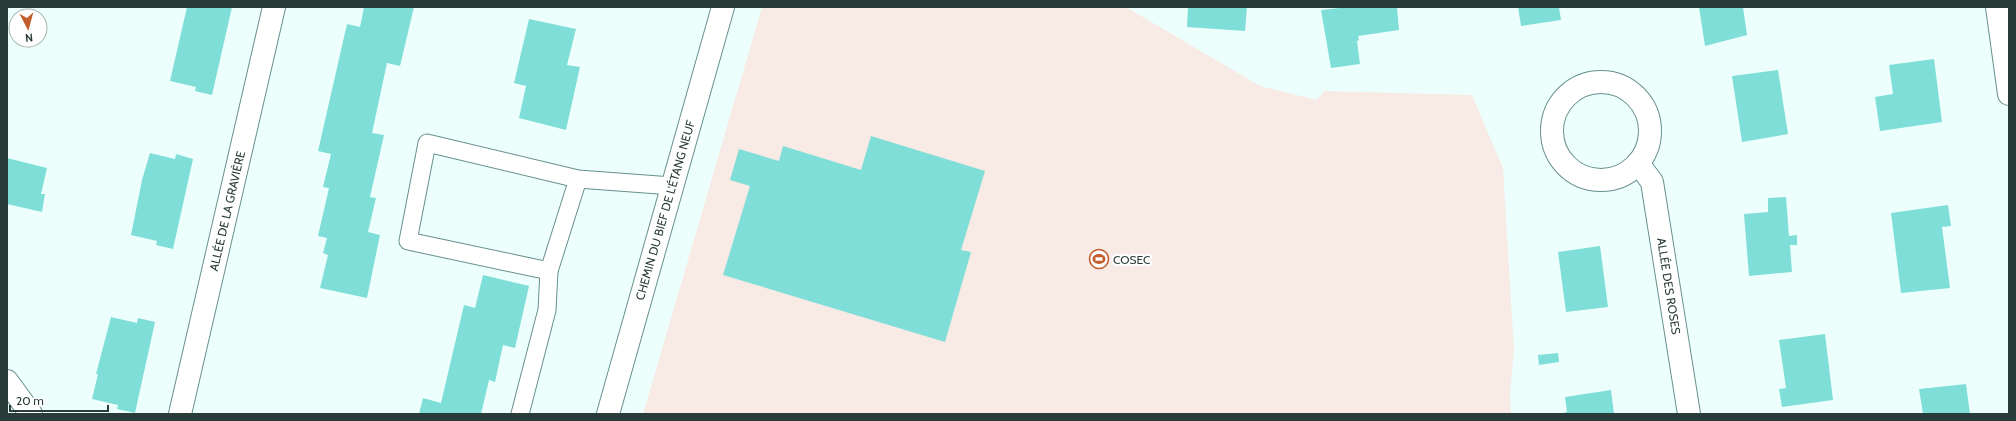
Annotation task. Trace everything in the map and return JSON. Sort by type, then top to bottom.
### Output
[{"type":"street","name":"ALLÉE DE LA GRAVIÈRE","points":[[180,414],[274,7]]},
{"type":"street","name":"CHEMIN DU BIEF DE L'ÉTANG NEUF","points":[[608,414],[722,7]]},
{"type":"street","points":[[1997,7],[2009,94]]},
{"type":"street","points":[[1597,81],[1614,83],[1632,92],[1644,105],[1650,121],[1650,133],[1647,150],[1638,163],[1625,174],[1609,179],[1592,179],[1571,170],[1559,157],[1553,142],[1553,119],[1564,98],[1581,86],[1597,81]]},
{"type":"street","name":"ALLÉE DES ROSES","points":[[1638,163],[1652,182],[1688,414]]},
{"type":"street","points":[[7,381],[31,414]]},
{"type":"lane","points":[[549,271],[408,241],[427,143],[578,179],[672,186]]},
{"type":"lane","points":[[520,414],[548,310],[549,271],[578,179]]},
{"type":"shaded area","name":"COSEC","points":[[762,7],[1126,7],[1260,86],[1317,100],[1324,91],[1472,95],[1503,168],[1514,350],[1510,393],[1511,414],[643,414]]},
{"type":"building","points":[[187,7],[232,7],[212,95],[195,91],[196,87],[170,81]]},
{"type":"building","points":[[364,7],[414,7],[400,66],[387,63],[372,133],[384,135],[370,197],[376,198],[368,232],[380,235],[367,298],[320,288],[328,255],[323,253],[327,238],[318,236],[329,188],[323,187],[331,154],[318,151],[347,24],[360,27]]},
{"type":"building","points":[[1188,7],[1247,7],[1245,31],[1187,27]]},
{"type":"building","points":[[1349,7],[1397,7],[1399,30],[1358,36],[1359,40],[1357,41],[1360,64],[1331,68],[1321,10]]},
{"type":"building","points":[[1518,7],[1559,7],[1561,20],[1521,26]]},
{"type":"building","points":[[1699,7],[1743,7],[1747,35],[1705,46]]},
{"type":"building","points":[[529,19],[576,29],[567,65],[580,67],[566,130],[519,118],[526,86],[514,83]]},
{"type":"building","points":[[1934,59],[1942,122],[1880,131],[1875,97],[1893,94],[1889,65]]},
{"type":"building","points":[[1778,70],[1788,134],[1742,142],[1732,76]]},
{"type":"building","points":[[871,136],[985,171],[961,250],[971,252],[945,342],[723,275],[750,186],[730,180],[739,149],[779,161],[783,146],[861,170]]},
{"type":"building","points":[[150,153],[175,159],[176,154],[193,159],[173,249],[156,245],[157,241],[131,235],[142,180]]},
{"type":"building","points":[[7,158],[47,168],[41,194],[45,194],[42,212],[7,204]]},
{"type":"building","points":[[1786,197],[1789,236],[1797,235],[1797,245],[1790,245],[1792,272],[1749,276],[1744,214],[1768,212],[1768,198]]},
{"type":"building","points":[[1948,205],[1951,226],[1942,227],[1950,288],[1901,293],[1891,213]]},
{"type":"building","points":[[1600,246],[1608,307],[1566,312],[1558,252]]},
{"type":"building","points":[[483,275],[529,286],[515,348],[503,345],[495,382],[489,380],[481,414],[419,414],[423,398],[441,403],[464,305],[475,308]]},
{"type":"building","points":[[111,317],[137,323],[138,318],[155,322],[135,413],[117,409],[118,405],[92,399],[98,374],[96,374]]},
{"type":"building","points":[[1825,334],[1833,400],[1782,407],[1779,389],[1786,388],[1779,340]]},
{"type":"building","points":[[1558,353],[1559,362],[1539,365],[1538,355]]},
{"type":"building","points":[[1966,384],[1970,414],[1923,414],[1919,389]]},
{"type":"building","points":[[1611,390],[1614,414],[1558,414],[1567,412],[1565,397]]},
{"type":"place","name":"COSEC","points":[[1099,259]]}]
